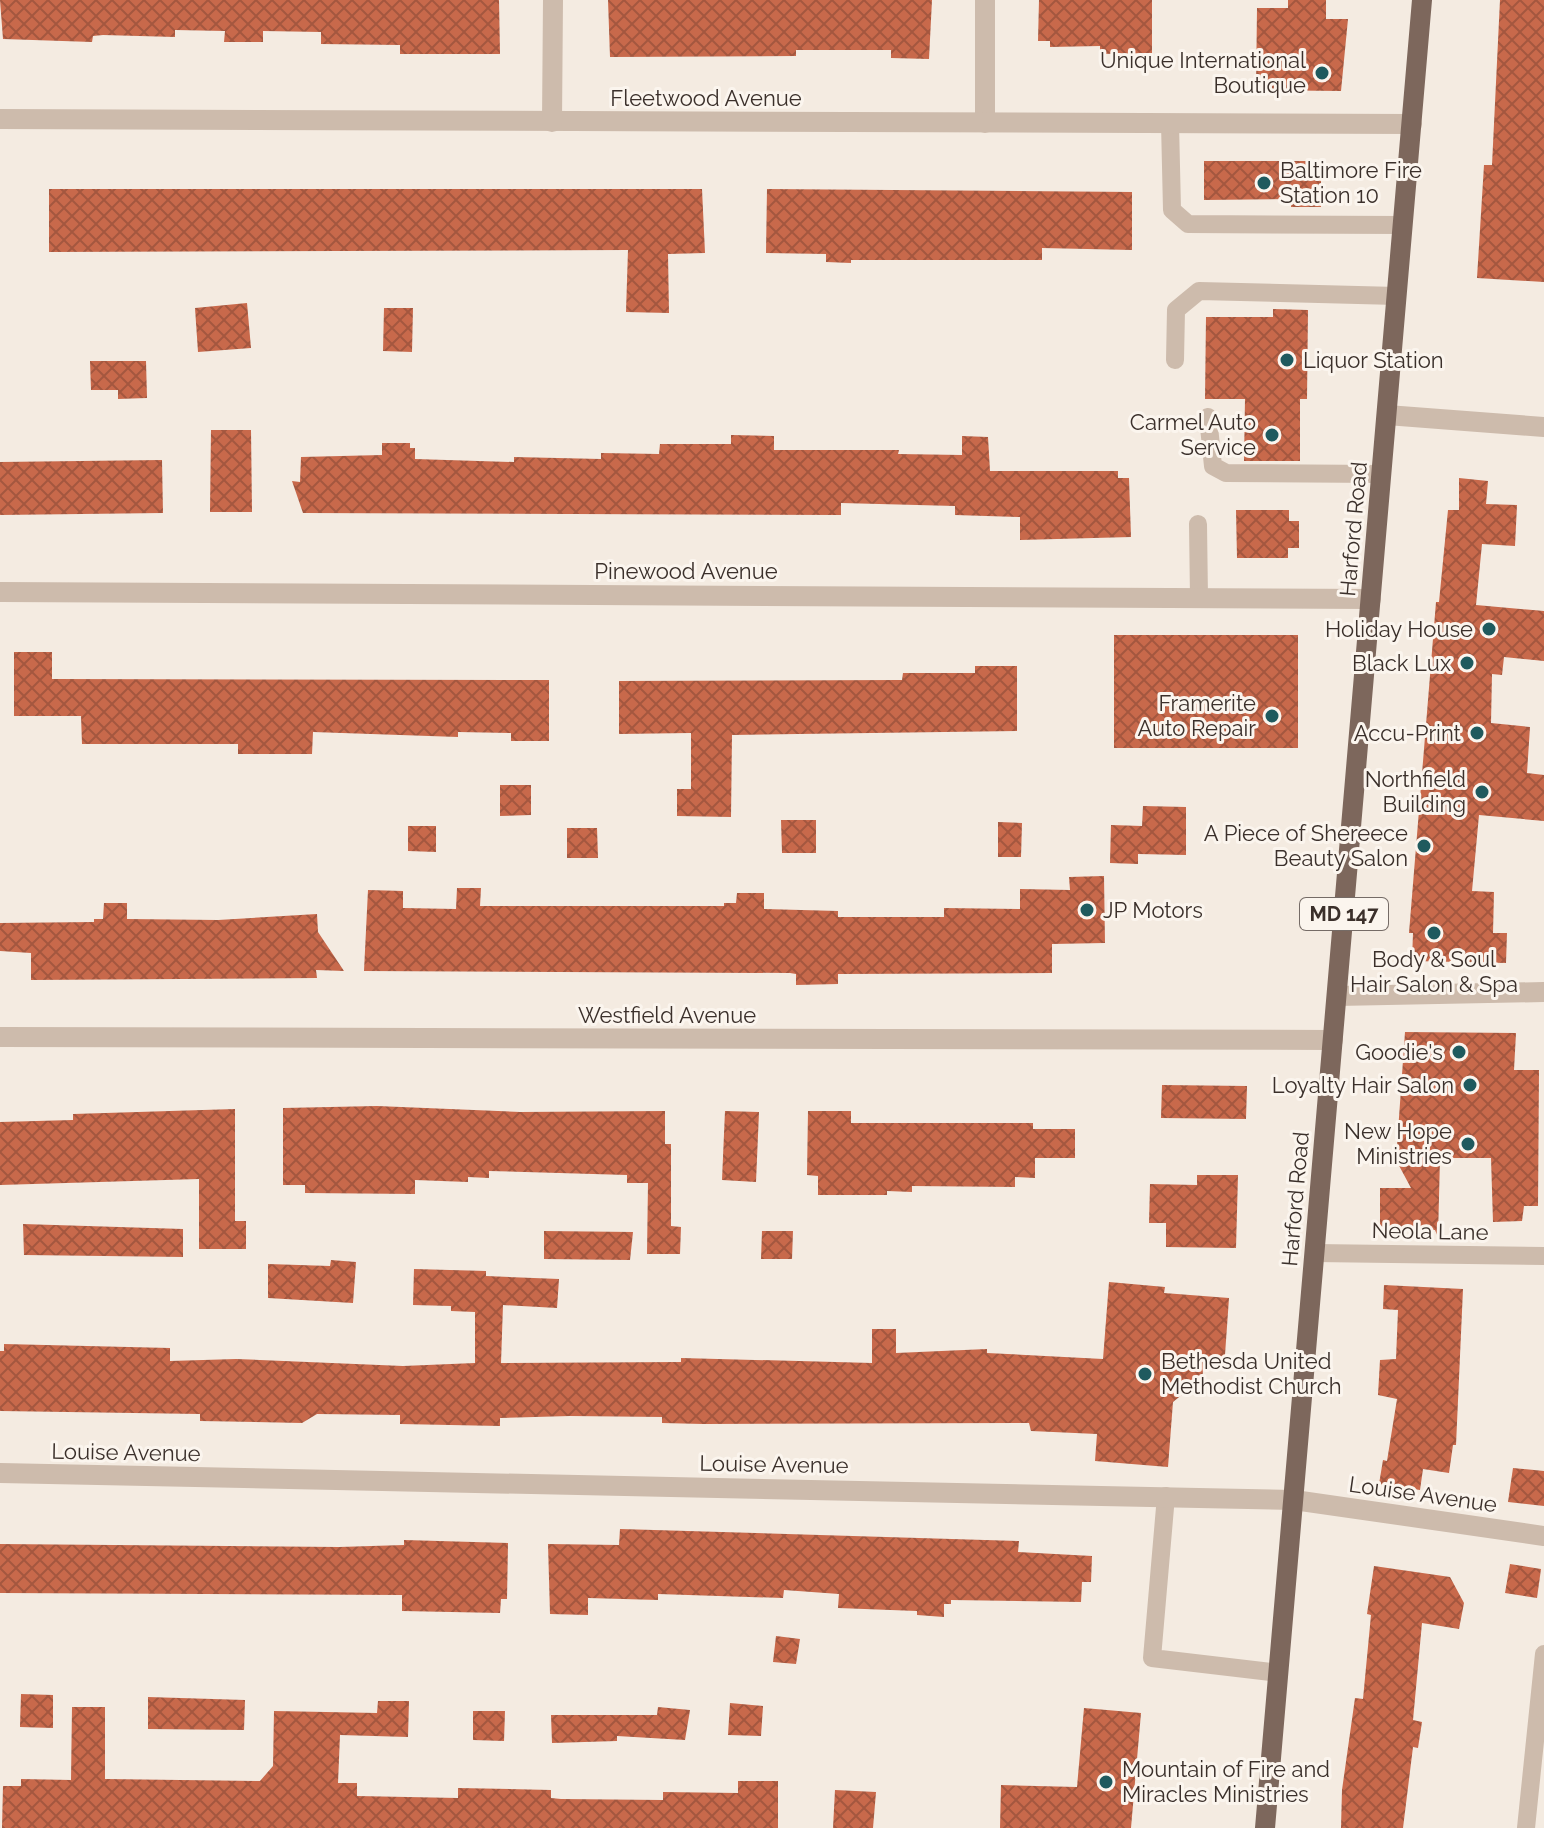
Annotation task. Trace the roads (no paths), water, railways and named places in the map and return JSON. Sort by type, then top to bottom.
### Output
[{"type":"main road","name":"Harford Road","points":[[1265,1828],[1422,0]]},
{"type":"street","points":[[552,122],[553,0]]},
{"type":"street","points":[[985,0],[985,123]]},
{"type":"street","name":"Fleetwood Avenue","points":[[0,119],[1412,124]]},
{"type":"street","points":[[1387,415],[1544,427]]},
{"type":"street","name":"Pinewood Avenue","points":[[0,592],[1371,599]]},
{"type":"street","points":[[1337,996],[1544,992]]},
{"type":"street","name":"Westfield Avenue","points":[[0,1037],[1333,1040]]},
{"type":"street","name":"Louise Avenue","points":[[0,1473],[1294,1500],[1544,1536]]},
{"type":"lane","points":[[1170,123],[1172,210],[1188,224],[1403,225]]},
{"type":"lane","points":[[1175,360],[1176,310],[1199,291],[1397,296]]},
{"type":"lane","points":[[1208,417],[1213,466],[1226,473],[1382,474]]},
{"type":"lane","points":[[1198,524],[1199,598]]},
{"type":"lane","name":"Neola Lane","points":[[1315,1253],[1544,1256]]},
{"type":"lane","points":[[1166,1496],[1152,1658],[1279,1673]]},
{"type":"lane","points":[[1526,1828],[1544,1654]]},
{"type":"place","name":"Unique International Boutique","points":[[1322,73]]},
{"type":"place","name":"Baltimore Fire Station 10","points":[[1264,183]]},
{"type":"place","name":"Liquor Station","points":[[1287,360]]},
{"type":"place","name":"Carmel Auto Service","points":[[1272,435]]},
{"type":"place","name":"Holiday House","points":[[1489,629]]},
{"type":"place","name":"Black Lux","points":[[1467,663]]},
{"type":"place","name":"Framerite Auto Repair","points":[[1272,716]]},
{"type":"place","name":"Accu-Print","points":[[1477,733]]},
{"type":"place","name":"Northfield Building","points":[[1482,792]]},
{"type":"place","name":"A Piece of Shereece Beauty Salon","points":[[1424,846]]},
{"type":"place","name":"JP Motors","points":[[1087,910]]},
{"type":"place","name":"Body & Soul Hair Salon & Spa","points":[[1434,933]]},
{"type":"place","name":"Goodie's","points":[[1459,1052]]},
{"type":"place","name":"Loyalty Hair Salon","points":[[1470,1085]]},
{"type":"place","name":"New Hope Ministries","points":[[1468,1144]]},
{"type":"place","name":"Bethesda United Methodist Church","points":[[1145,1374]]},
{"type":"place","name":"Mountain of Fire and Miracles Ministries","points":[[1106,1782]]}]
